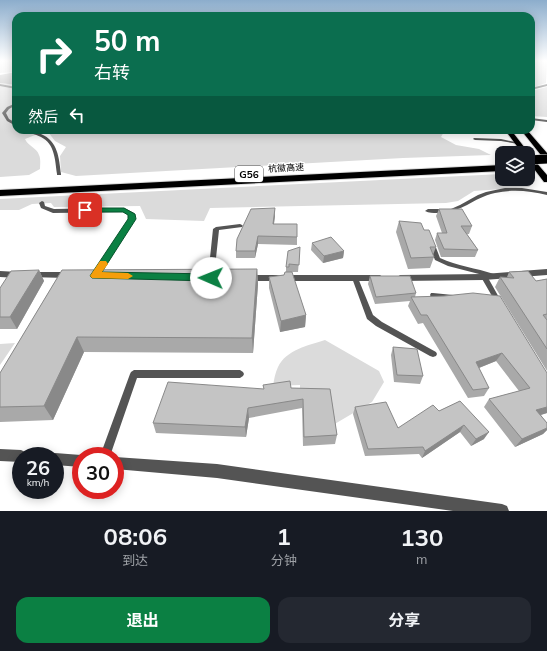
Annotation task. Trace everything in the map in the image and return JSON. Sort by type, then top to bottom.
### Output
[{"type":"highway","points":[[535,159],[547,158]]},
{"type":"highway","name":"杭徽高速","points":[[0,186],[495,165]]},
{"type":"highway","name":"杭徽高速","points":[[0,193],[495,165]]},
{"type":"highway","points":[[535,167],[547,166]]},
{"type":"main road","points":[[511,134],[520,146]]},
{"type":"main road","points":[[527,134],[547,158]]},
{"type":"main road","points":[[535,165],[547,180]]},
{"type":"street","points":[[242,278],[484,277],[547,272]]},
{"type":"street","points":[[0,274],[91,276]]},
{"type":"street","points":[[0,455],[12,456]]},
{"type":"street","points":[[124,464],[217,471],[502,511]]},
{"type":"lane","points":[[0,85],[12,87]]},
{"type":"lane","points":[[535,88],[547,85]]},
{"type":"lane","points":[[12,106],[8,108],[4,114],[12,122]]},
{"type":"lane","points":[[535,120],[547,121]]},
{"type":"lane","points":[[538,120],[547,127]]},
{"type":"lane","points":[[38,134],[45,136],[55,149],[59,174]]},
{"type":"lane","points":[[475,139],[501,140],[518,143]]},
{"type":"lane","points":[[428,211],[447,211],[455,209],[486,194],[501,190],[525,190],[547,194]]},
{"type":"lane","points":[[42,203],[43,207],[53,211],[124,210],[132,214],[132,219],[91,276]]},
{"type":"lane","points":[[211,277],[216,229],[240,226]]},
{"type":"lane","points":[[430,240],[437,259],[446,264],[480,271],[493,276]]},
{"type":"lane","points":[[484,277],[497,303]]},
{"type":"lane","points":[[355,278],[370,317],[379,324],[433,354]]},
{"type":"lane","points":[[433,295],[462,298]]},
{"type":"lane","points":[[108,447],[134,374],[240,374]]},
{"type":"shaded area","points":[[0,85],[12,85],[12,134],[39,134],[25,139],[38,153],[40,158],[40,169],[29,175],[0,177]]},
{"type":"shaded area","points":[[547,87],[547,117],[535,116],[535,90]]},
{"type":"shaded area","points":[[50,134],[443,134],[441,137],[456,145],[479,149],[491,155],[403,158],[76,176],[61,172],[60,156],[66,147],[55,141]]},
{"type":"shaded area","points":[[495,174],[495,186],[530,187],[474,191],[458,201],[446,203],[210,208],[204,221],[146,219],[140,206],[54,207],[51,203],[32,204],[19,210],[0,210],[0,199]]},
{"type":"shaded area","points":[[325,340],[379,371],[384,382],[372,402],[333,425],[300,394],[300,385],[273,386],[278,367],[286,356],[298,349]]},
{"type":"shaded area","points":[[15,343],[0,365],[0,344]]},
{"type":"building","points":[[275,208],[273,224],[297,224],[297,237],[258,236],[255,251],[236,251],[237,239],[251,209]]},
{"type":"building","points":[[439,209],[462,209],[472,226],[461,226],[478,250],[444,249],[437,233],[447,233]]},
{"type":"building","points":[[399,221],[421,223],[424,230],[429,230],[436,247],[430,247],[434,257],[411,258]]},
{"type":"building","points":[[331,237],[344,251],[324,256],[312,243]]},
{"type":"building","points":[[300,247],[299,265],[289,264],[289,267],[286,267],[288,251]]},
{"type":"building","points":[[257,269],[252,338],[77,337],[44,406],[0,407],[0,373],[62,270]]},
{"type":"building","points":[[39,270],[10,317],[0,317],[0,288],[11,271]]},
{"type":"building","points":[[528,271],[536,281],[547,279],[547,314],[543,315],[547,320],[547,349],[500,277],[514,278],[509,272]]},
{"type":"building","points":[[285,272],[292,272],[306,315],[281,321],[269,277],[284,275]]},
{"type":"building","points":[[370,276],[410,276],[416,293],[376,297]]},
{"type":"building","points":[[473,293],[500,296],[547,373],[547,407],[536,410],[547,423],[547,428],[522,439],[489,399],[530,388],[502,353],[476,362],[489,388],[473,390],[427,315],[421,315],[411,297]]},
{"type":"building","points":[[393,347],[417,349],[423,376],[397,375]]},
{"type":"building","points":[[290,381],[291,388],[330,389],[337,435],[304,437],[303,399],[248,408],[245,427],[153,423],[168,382],[264,389],[263,385]]},
{"type":"building","points":[[460,401],[489,432],[476,439],[464,425],[425,451],[423,447],[368,449],[355,407],[386,402],[398,428],[433,405],[439,411]]},
{"type":"slow traffic","points":[[103,264],[95,276],[128,276]]},
{"type":"route","points":[[85,210],[124,210],[132,214],[132,219],[95,276],[211,278]]}]
